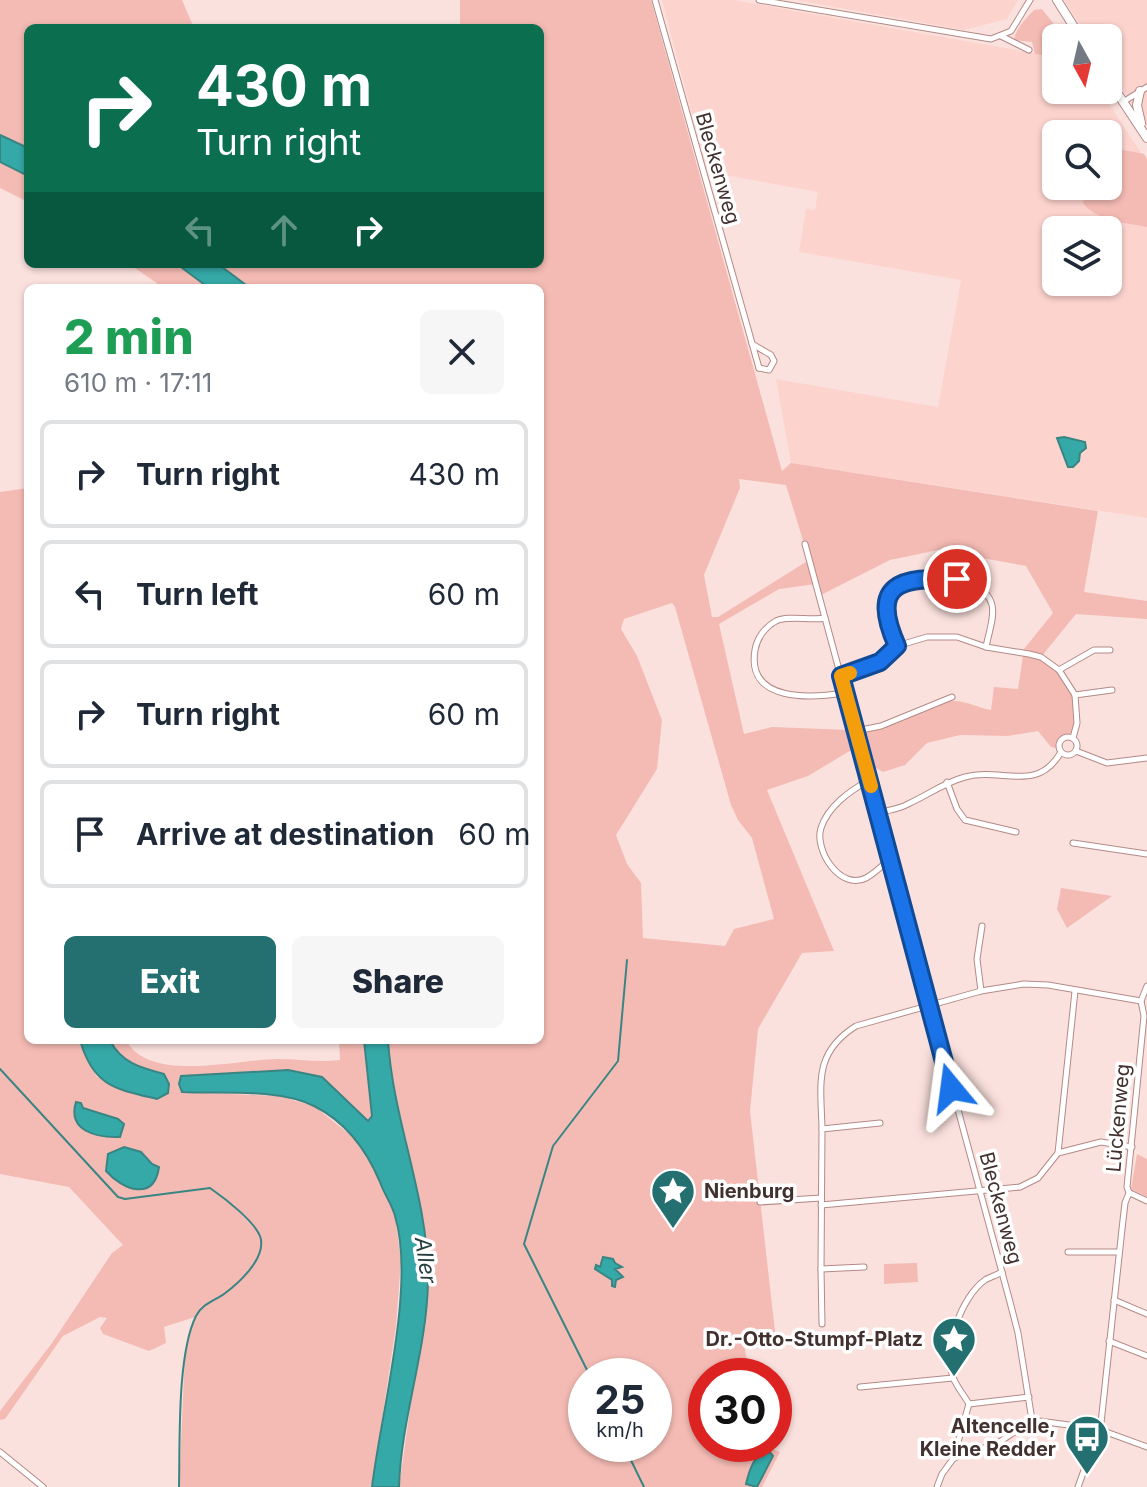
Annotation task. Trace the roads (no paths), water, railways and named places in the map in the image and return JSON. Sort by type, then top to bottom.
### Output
[{"type":"main road","points":[[1057,0],[1072,24]]},
{"type":"main road","points":[[1144,89],[1137,105],[1145,135]]},
{"type":"main road","points":[[1123,102],[1145,135]]},
{"type":"street","name":"Bleckenweg","points":[[655,0],[757,370],[769,370],[774,361],[771,355],[751,343]]},
{"type":"street","points":[[759,0],[991,39],[1011,31],[1030,0]]},
{"type":"street","points":[[1001,36],[1029,50]]},
{"type":"street","points":[[1123,102],[1144,89]]},
{"type":"street","name":"Bleckenweg","points":[[805,544],[1018,1333],[1032,1420]]},
{"type":"street","points":[[897,646],[885,608],[889,597],[895,588],[911,580],[932,578],[957,579],[984,590],[992,603],[986,647]]},
{"type":"street","points":[[825,618],[778,620],[765,629],[757,641],[754,658],[758,676],[784,694],[811,698],[844,693]]},
{"type":"street","points":[[841,676],[880,662],[897,646],[927,637],[957,637],[986,647],[1034,655],[1059,670],[1075,695],[1077,723],[1073,738]]},
{"type":"street","points":[[1059,670],[1094,650],[1110,650]]},
{"type":"street","points":[[1075,695],[1112,690]]},
{"type":"street","points":[[856,731],[901,718],[952,697]]},
{"type":"street","points":[[1073,738],[1077,742],[1076,751],[1069,756],[1058,747],[1062,739],[1073,738]]},
{"type":"street","points":[[1076,751],[1107,763],[1147,758]]},
{"type":"street","points":[[878,813],[906,806],[947,782],[969,776],[993,774],[1021,778],[1038,774],[1049,769],[1061,752]]},
{"type":"street","points":[[869,780],[846,796],[824,821],[819,840],[821,851],[841,875],[856,881],[866,878],[890,859]]},
{"type":"street","points":[[947,782],[957,809],[965,820],[1016,832]]},
{"type":"street","points":[[1073,843],[1147,854]]},
{"type":"street","points":[[981,991],[977,959],[982,926]]},
{"type":"street","points":[[822,1324],[821,1080],[824,1058],[841,1036],[864,1024],[981,991],[1024,984],[1141,1001]]},
{"type":"street","name":"Lückenweg","points":[[1078,1487],[1101,1423],[1119,1252],[1129,1193],[1127,1187],[1144,1016],[1141,1001],[1147,986]]},
{"type":"street","points":[[760,1202],[821,1202],[980,1191],[1020,1187],[1038,1178],[1058,1153],[1075,991]]},
{"type":"street","points":[[822,1129],[880,1123]]},
{"type":"street","points":[[1058,1153],[1101,1142],[1132,1147]]},
{"type":"street","points":[[1129,1193],[1147,1201]]},
{"type":"street","points":[[1068,1252],[1119,1252]]},
{"type":"street","points":[[821,1269],[864,1267]]},
{"type":"street","points":[[937,1487],[953,1459],[969,1404],[953,1378],[950,1351],[956,1323],[973,1293],[985,1280],[1002,1272]]},
{"type":"street","points":[[1114,1300],[1147,1314]]},
{"type":"street","points":[[1109,1341],[1147,1356]]},
{"type":"street","points":[[860,1387],[953,1378]]},
{"type":"street","points":[[969,1404],[1029,1397]]},
{"type":"street","points":[[953,1459],[969,1450],[992,1447],[1032,1420],[1098,1429],[1147,1447]]},
{"type":"street","points":[[0,1452],[43,1487]]},
{"type":"water","points":[[0,135],[24,146],[24,174],[0,162]]},
{"type":"water","points":[[182,268],[223,268],[245,284],[204,284]]},
{"type":"water","points":[[1057,438],[1085,442],[1086,448],[1073,467],[1068,467]]},
{"type":"water","points":[[81,1044],[112,1044],[126,1059],[164,1074],[169,1084],[168,1093],[157,1099],[118,1088],[99,1076]]},
{"type":"water","name":"Aller","points":[[364,1044],[388,1044],[396,1101],[423,1220],[428,1281],[427,1307],[404,1435],[399,1487],[372,1487],[395,1349],[402,1277],[395,1216],[369,1159],[336,1120],[300,1100],[267,1094],[182,1092],[179,1084],[181,1076],[288,1070],[322,1077],[368,1121],[372,1116]]},
{"type":"water","points":[[76,1102],[81,1103],[83,1108],[118,1119],[124,1124],[120,1137],[86,1131],[76,1120]]},
{"type":"water","points":[[124,1147],[141,1152],[159,1167],[156,1178],[145,1189],[129,1187],[106,1171],[108,1154]]},
{"type":"water","points":[[603,1257],[613,1259],[622,1267],[615,1269],[623,1277],[616,1280],[615,1287],[612,1280],[595,1269],[596,1265],[600,1267]]},
{"type":"water","points":[[754,1462],[770,1462],[757,1487],[746,1484]]},
{"type":"waterway","points":[[581,1358],[524,1244],[553,1146],[618,1061],[627,960]]},
{"type":"waterway","points":[[0,1069],[118,1197],[125,1199],[210,1188],[240,1211],[259,1234],[261,1248],[255,1263],[230,1289],[202,1308],[190,1332],[181,1399],[179,1487]]},
{"type":"waterway","points":[[632,1462],[644,1487]]},
{"type":"place","name":"Nienburg","points":[[673,1230]]},
{"type":"place","name":"Dr.-Otto-Stumpf-Platz","points":[[954,1378]]},
{"type":"place","name":"Altencelle, Kleine Redder","points":[[1087,1476]]}]
